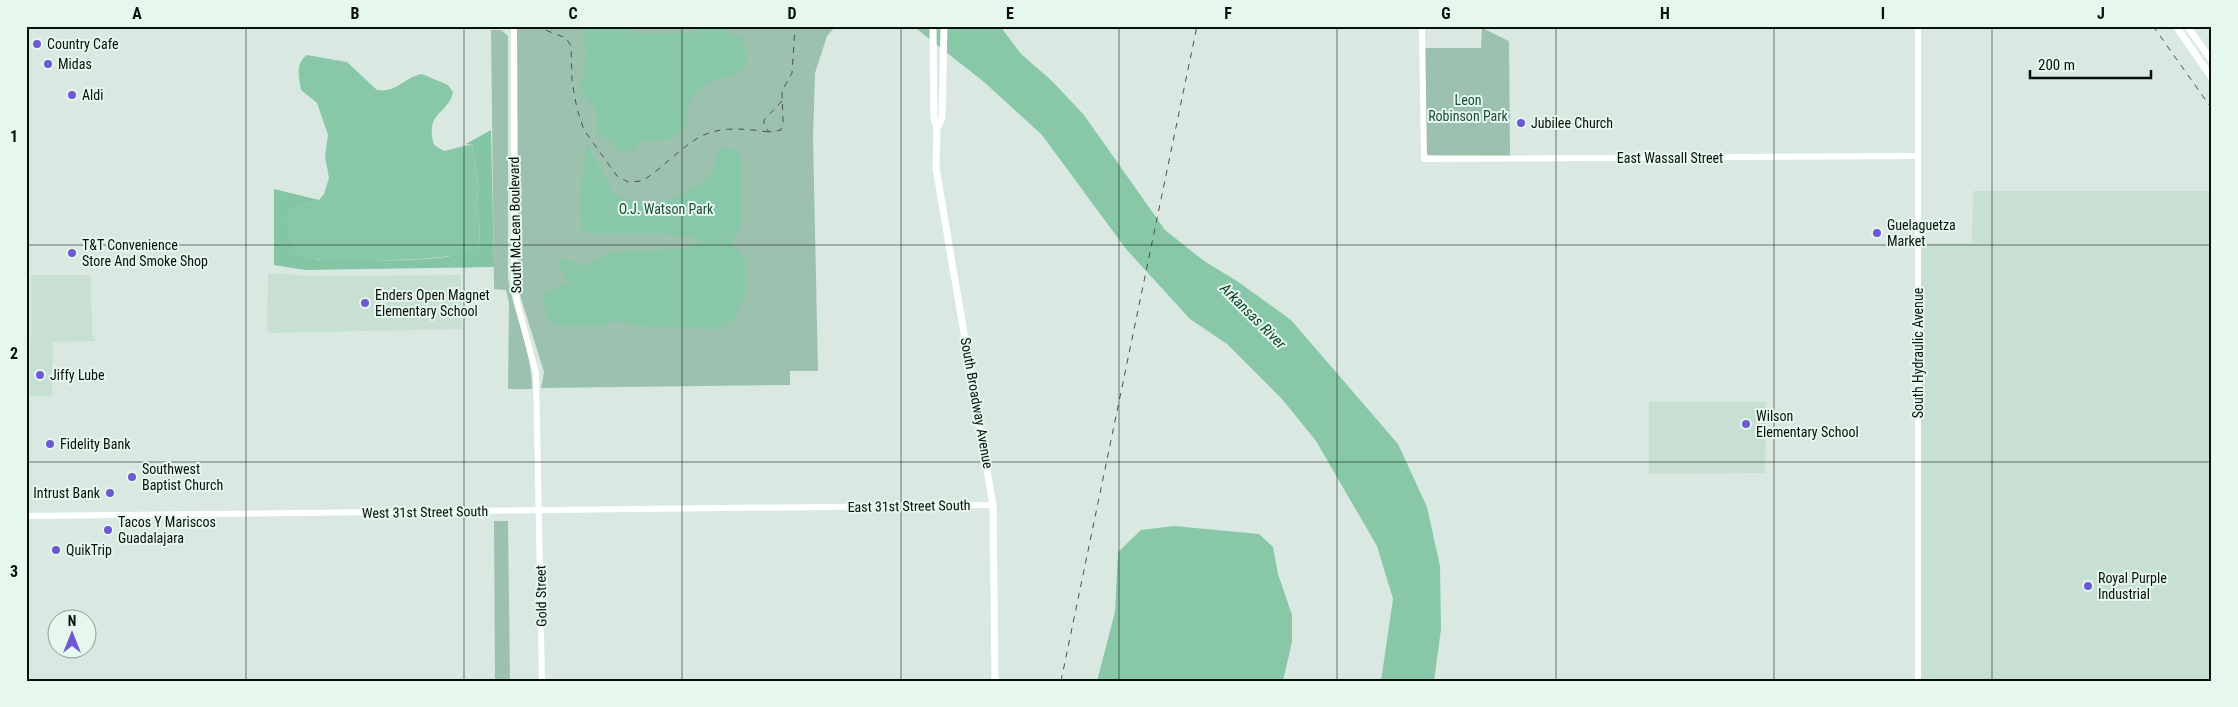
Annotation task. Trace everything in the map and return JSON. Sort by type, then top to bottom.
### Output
[{"type":"main road","name":"South Broadway Avenue","points":[[933,26],[934,118],[937,128],[936,168],[993,505],[995,681]]},
{"type":"main road","name":"South Broadway Avenue","points":[[937,128],[942,118],[944,26]]},
{"type":"main road","points":[[2176,26],[2212,78]]},
{"type":"main road","points":[[2187,26],[2212,61]]},
{"type":"street","name":"South McLean Boulevard","points":[[514,26],[514,278],[517,302],[536,373],[539,511]]},
{"type":"street","name":"East Wassall Street","points":[[1422,26],[1424,159],[1917,156]]},
{"type":"street","name":"South Hydraulic Avenue","points":[[1918,26],[1918,681]]},
{"type":"street","name":"East 31st Street South","points":[[824,508],[993,505]]},
{"type":"street","name":"West 31st Street South","points":[[26,516],[824,508]]},
{"type":"street","name":"Gold Street","points":[[539,511],[542,681]]},
{"type":"shaded area","points":[[491,130],[494,267],[305,270],[274,265],[274,189],[319,200],[305,204],[316,260],[376,261],[427,259],[468,252],[480,246],[479,220],[476,207],[479,187],[472,144],[466,144]]},
{"type":"shaded area","points":[[1973,191],[2212,191],[2212,681],[1917,681],[1917,243],[1972,243]]},
{"type":"shaded area","name":"Enders Open Magnet Elementary School","points":[[270,273],[310,276],[461,275],[462,329],[271,333],[268,332],[267,328],[268,275]]},
{"type":"shaded area","points":[[31,275],[89,275],[91,279],[92,335],[96,341],[53,342],[52,396],[30,396]]},
{"type":"shaded area","points":[[1649,402],[1766,402],[1765,473],[1649,474]]},
{"type":"green space","name":"O.J. Watson Park","points":[[517,26],[836,26],[827,36],[815,73],[813,138],[818,371],[790,371],[790,385],[541,388],[544,372],[519,292]]},
{"type":"green space","name":"Leon Robinson Park","points":[[1482,28],[1509,41],[1510,156],[1428,155],[1425,149],[1425,48],[1481,48]]},
{"type":"green space","points":[[491,30],[501,30],[508,36],[508,278],[526,347],[532,389],[508,389],[509,303],[506,290],[494,289]]},
{"type":"green space","points":[[494,521],[508,521],[510,681],[495,681]]},
{"type":"water","points":[[578,26],[625,26],[637,33],[692,33],[693,26],[722,26],[733,35],[743,37],[747,64],[735,75],[706,85],[694,95],[688,107],[685,130],[668,139],[640,141],[634,150],[622,154],[614,144],[597,133],[598,115],[583,94],[581,84],[586,50],[584,39]]},
{"type":"water","name":"Arkansas River","points":[[913,26],[1000,26],[1021,54],[1051,80],[1084,115],[1165,230],[1204,261],[1237,281],[1291,320],[1398,444],[1427,507],[1440,566],[1441,629],[1434,681],[1381,681],[1393,599],[1377,546],[1316,441],[1282,399],[1227,344],[1190,319],[1126,249],[1042,135],[984,82]]},
{"type":"water","points":[[307,55],[347,62],[377,90],[390,89],[422,74],[448,85],[453,92],[451,99],[438,114],[432,126],[434,145],[444,151],[472,144],[479,187],[476,207],[479,220],[480,246],[470,253],[457,255],[382,261],[310,259],[299,255],[295,251],[288,235],[287,212],[290,208],[319,200],[324,194],[329,178],[325,157],[328,135],[317,103],[301,90],[299,66]]},
{"type":"water","points":[[587,144],[614,194],[643,204],[674,197],[702,183],[713,169],[716,154],[720,148],[735,150],[742,156],[742,226],[731,243],[745,258],[745,294],[735,320],[718,329],[640,326],[615,321],[600,326],[553,324],[545,310],[544,298],[545,294],[567,283],[559,265],[561,259],[584,265],[594,262],[609,252],[686,249],[700,241],[675,235],[583,232],[581,201]]},
{"type":"water","points":[[1174,526],[1259,534],[1273,547],[1278,574],[1292,615],[1292,642],[1283,681],[1097,681],[1115,612],[1118,552],[1141,530]]},
{"type":"railway","points":[[535,26],[566,38],[571,46],[572,81],[577,109],[584,130],[617,176],[628,182],[642,181],[689,144],[712,132],[736,129],[769,132]]},
{"type":"railway","points":[[782,101],[764,120],[764,125],[769,132],[781,130],[783,122],[782,91],[792,73],[795,26]]},
{"type":"railway","points":[[1061,681],[1197,26]]},
{"type":"railway","points":[[2153,26],[2212,109]]},
{"type":"railway","points":[[2209,681],[2212,677]]},
{"type":"place","name":"Country Cafe","points":[[37,44]]},
{"type":"place","name":"Midas","points":[[48,64]]},
{"type":"place","name":"Aldi","points":[[72,95]]},
{"type":"place","name":"Jubilee Church","points":[[1521,123]]},
{"type":"place","name":"Guelaguetza Market","points":[[1877,233]]},
{"type":"place","name":"T&T Convenience Store And Smoke Shop","points":[[72,253]]},
{"type":"place","name":"Enders Open Magnet Elementary School","points":[[365,303]]},
{"type":"place","name":"Jiffy Lube","points":[[40,375]]},
{"type":"place","name":"Wilson Elementary School","points":[[1746,424]]},
{"type":"place","name":"Fidelity Bank","points":[[50,444]]},
{"type":"place","name":"Southwest Baptist Church","points":[[132,477]]},
{"type":"place","name":"Intrust Bank","points":[[110,493]]},
{"type":"place","name":"Tacos Y Mariscos Guadalajara","points":[[108,530]]},
{"type":"place","name":"QuikTrip","points":[[56,550]]},
{"type":"place","name":"Royal Purple Industrial","points":[[2088,586]]}]
